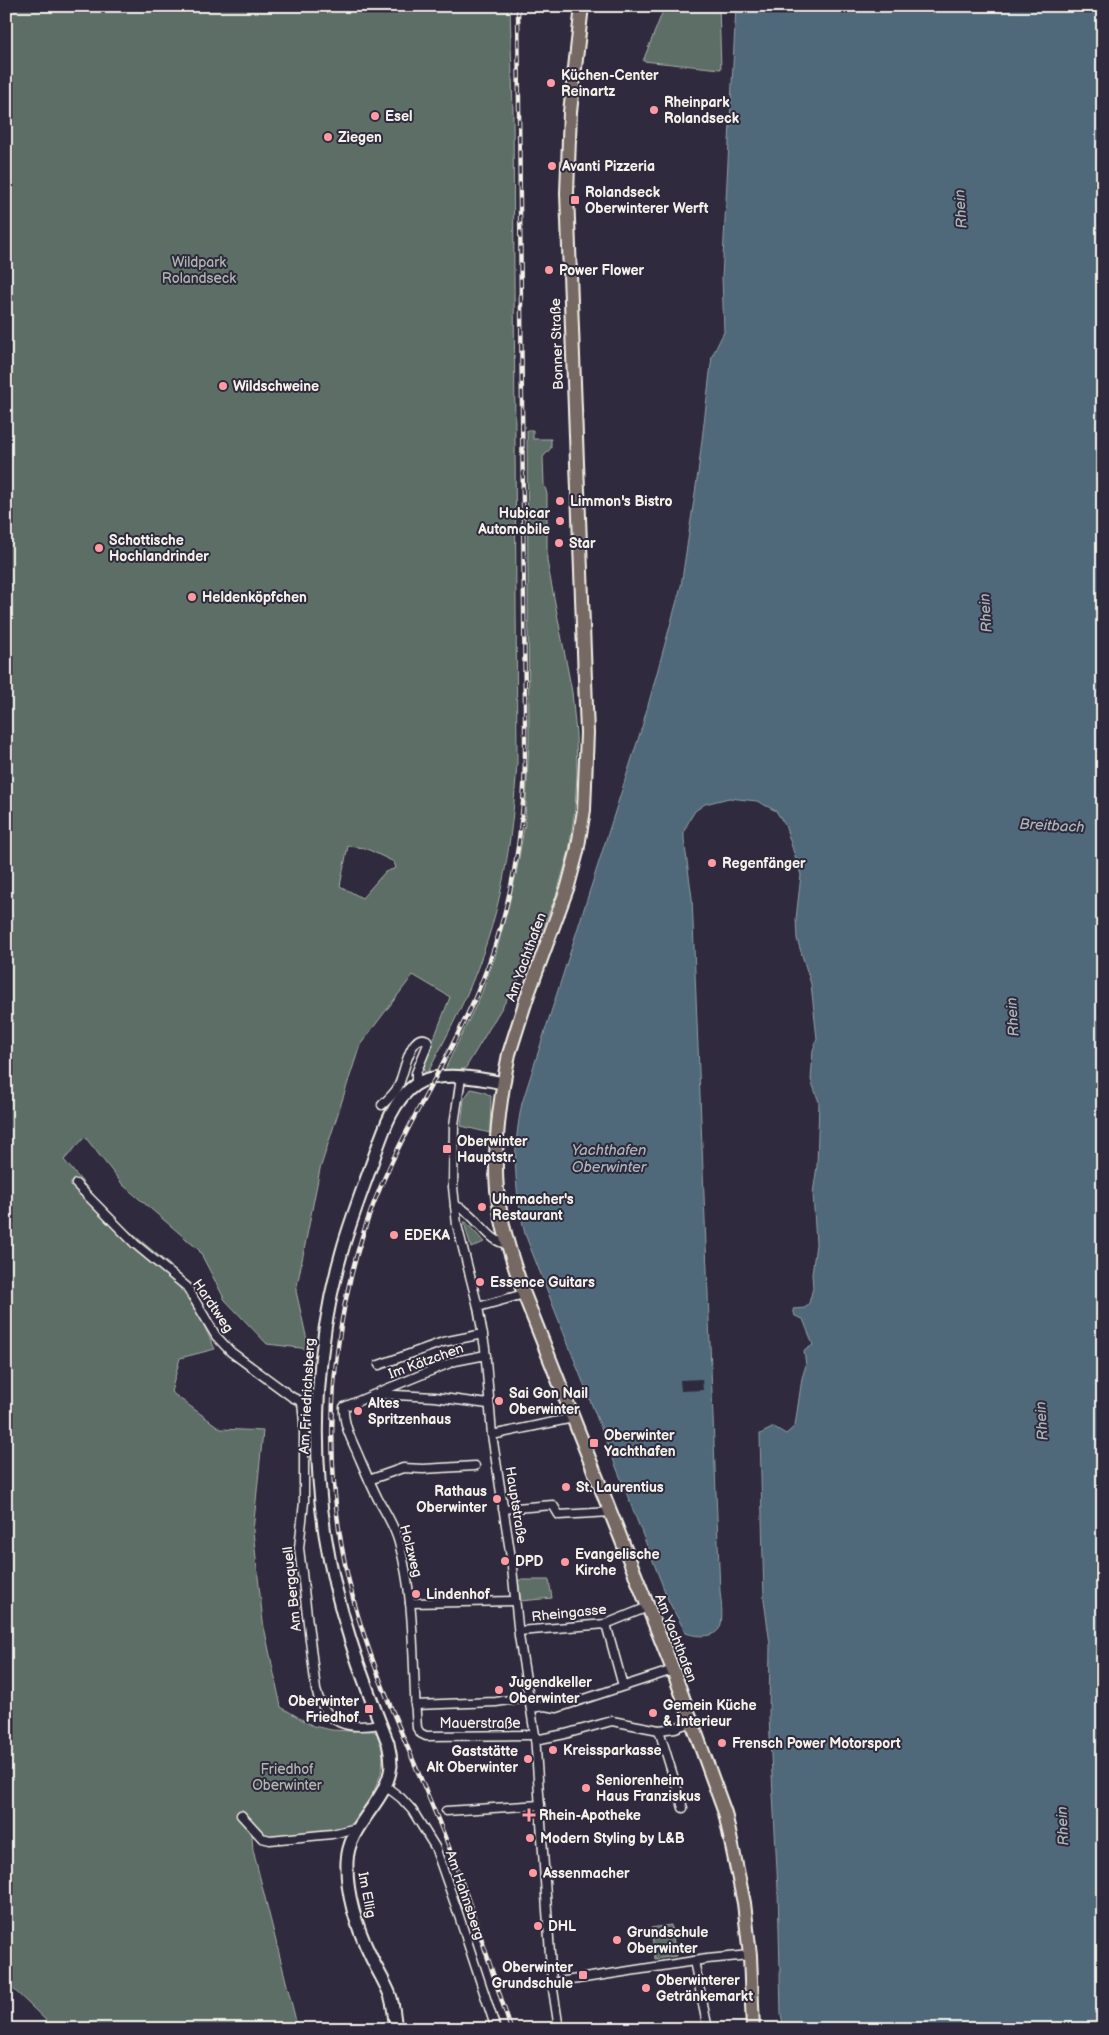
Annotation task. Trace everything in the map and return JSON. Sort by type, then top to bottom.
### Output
[{"type":"main road","name":"Bonner Straße","points":[[582,6],[570,112],[567,198],[585,681]]},
{"type":"main road","name":"Am Yachthafen","points":[[585,681],[586,788],[582,827],[568,886],[509,1054],[503,1083],[497,1135],[497,1190],[507,1243],[524,1294],[673,1670],[725,1812],[744,1903],[750,1955],[753,2029]]},
{"type":"street","points":[[382,1105],[396,1090],[411,1047],[416,1040],[424,1038],[428,1044],[416,1073],[416,1084],[429,1079],[461,1077],[503,1083]]},
{"type":"street","name":"Hauptstraße","points":[[461,1077],[454,1134],[455,1206],[457,1225],[478,1306],[483,1334],[488,1404],[535,1738],[552,1983],[559,2029]]},
{"type":"street","name":"Am Friedrichsberg","points":[[357,1828],[384,1785],[391,1766],[390,1755],[388,1743],[345,1627],[330,1566],[320,1485],[318,1405],[326,1325],[342,1251],[370,1169],[392,1113],[398,1102],[416,1084]]},
{"type":"street","name":"Hardtweg","points":[[76,1184],[135,1244],[187,1287],[216,1336],[231,1352],[302,1402],[318,1405]]},
{"type":"street","points":[[455,1206],[468,1213],[499,1242],[507,1243]]},
{"type":"street","points":[[478,1306],[524,1294]]},
{"type":"street","points":[[379,1365],[443,1342],[483,1334]]},
{"type":"street","name":"Im Kätzchen","points":[[344,1407],[455,1361],[486,1355]]},
{"type":"street","points":[[375,1394],[435,1397],[488,1404]]},
{"type":"street","name":"Am Bergquell","points":[[302,1402],[304,1423],[304,1502],[299,1548],[316,1690],[320,1703],[333,1719],[354,1727],[380,1724]]},
{"type":"street","name":"Holzweg","points":[[344,1407],[346,1424],[369,1480],[390,1519],[399,1542],[410,1603],[417,1728],[420,1733],[426,1736]]},
{"type":"street","points":[[492,1435],[573,1418]]},
{"type":"street","points":[[369,1480],[403,1468],[431,1469],[475,1466]]},
{"type":"street","points":[[503,1505],[553,1505],[559,1515],[611,1512]]},
{"type":"street","points":[[410,1603],[515,1601]]},
{"type":"street","name":"Rheingasse","points":[[519,1631],[606,1624],[648,1608]]},
{"type":"street","points":[[606,1624],[623,1686]]},
{"type":"street","points":[[531,1708],[544,1706],[557,1708],[673,1670]]},
{"type":"street","points":[[415,1705],[496,1702],[529,1696]]},
{"type":"street","name":"Mauerstraße","points":[[426,1736],[535,1738],[612,1721],[659,1730]]},
{"type":"street","points":[[683,1808],[659,1730],[675,1728],[691,1722]]},
{"type":"street","name":"Am Hahnsberg","points":[[384,1785],[401,1798],[412,1810],[435,1847],[456,1904],[496,2029]]},
{"type":"street","points":[[446,1811],[540,1805]]},
{"type":"street","points":[[241,1815],[262,1838],[270,1840],[332,1834],[357,1828]]},
{"type":"street","name":"Im Ellig","points":[[357,1828],[350,1842],[347,1863],[352,1904],[359,1929],[390,1994],[396,2029]]},
{"type":"street","points":[[552,1983],[694,1961],[750,1955]]},
{"type":"street","points":[[694,1961],[708,2029]]},
{"type":"green space","points":[[6,6],[510,6],[513,111],[517,763],[507,859],[491,930],[477,969],[458,1014],[427,1074],[423,1067],[450,997],[413,975],[360,1045],[320,1169],[296,1291],[309,1349],[267,1344],[225,1300],[199,1250],[123,1185],[85,1137],[64,1160],[110,1215],[171,1266],[181,1290],[197,1311],[215,1349],[180,1358],[171,1392],[221,1429],[263,1431],[253,1531],[263,1622],[281,1707],[313,1726],[350,1731],[368,1729],[379,1734],[383,1755],[381,1773],[374,1790],[360,1814],[348,1826],[330,1832],[268,1837],[262,1831],[252,1837],[253,1850],[298,2029],[55,2029],[6,1982]],"holes":[[[348,846],[365,848],[394,862],[396,868],[385,872],[362,898],[340,886]]]},
{"type":"green space","points":[[665,6],[719,6],[721,69],[643,61]]},
{"type":"green space","points":[[527,430],[533,430],[533,439],[551,439],[551,448],[543,457],[544,484],[547,494],[547,561],[572,692],[576,734],[577,774],[575,808],[569,851],[557,893],[528,964],[465,1069],[444,1071],[480,997],[495,957],[516,875],[525,823],[529,741]]},
{"type":"green space","points":[[471,1089],[491,1096],[490,1133],[461,1126],[464,1099]]},
{"type":"green space","points":[[464,1222],[466,1222],[484,1242],[471,1248]]},
{"type":"green space","points":[[518,1580],[549,1580],[552,1598],[521,1601]]},
{"type":"green space","points":[[671,1925],[676,1956],[655,1959],[651,1928]]},
{"type":"water","points":[[736,6],[1103,6],[1103,2029],[784,2029],[781,2014],[778,1889],[769,1717],[770,1644],[764,1600],[760,1434],[774,1427],[786,1434],[795,1426],[802,1378],[806,1365],[804,1351],[813,1345],[803,1319],[795,1316],[793,1309],[805,1308],[809,1303],[813,1288],[812,1274],[816,1244],[813,1193],[817,1166],[819,1102],[811,1080],[813,1050],[817,1039],[811,984],[797,939],[796,919],[801,875],[785,825],[776,811],[757,801],[729,798],[705,804],[695,811],[684,831],[692,898],[722,1612],[721,1624],[716,1632],[706,1636],[686,1633],[669,1602],[525,1234],[521,1217],[518,1200],[516,1153],[522,1103],[642,727],[681,586],[698,473],[712,356],[724,332],[722,278]]},
{"type":"pier","points":[[702,1379],[703,1390],[681,1391],[680,1380]]},
{"type":"railway","points":[[511,2029],[454,1861],[388,1700],[358,1616],[346,1570],[338,1523],[333,1475],[332,1426],[340,1330],[349,1283],[362,1237],[373,1206],[400,1145],[461,1028],[484,977],[505,912],[515,868],[523,808],[525,734],[518,6]]},
{"type":"place","name":"Küchen-Center Reinartz","points":[[551,83]]},
{"type":"place","name":"Rheinpark Rolandseck","points":[[654,110]]},
{"type":"place","name":"Esel","points":[[375,116]]},
{"type":"place","name":"Ziegen","points":[[328,137]]},
{"type":"place","name":"Avanti Pizzeria","points":[[552,166]]},
{"type":"place","name":"Rolandseck Oberwinterer Werft","points":[[575,200]]},
{"type":"place","name":"Power Flower","points":[[549,270]]},
{"type":"place","name":"Wildschweine","points":[[223,386]]},
{"type":"place","name":"Limmon's Bistro","points":[[560,501]]},
{"type":"place","name":"Hubicar Automobile","points":[[560,521]]},
{"type":"place","name":"Star","points":[[559,543]]},
{"type":"place","name":"Schottische Hochlandrinder","points":[[99,548]]},
{"type":"place","name":"Heldenköpfchen","points":[[192,597]]},
{"type":"place","name":"Regenfänger","points":[[712,863]]},
{"type":"place","name":"Oberwinter Hauptstr.","points":[[447,1149]]},
{"type":"place","name":"Uhrmacher's Restaurant","points":[[482,1207]]},
{"type":"place","name":"EDEKA","points":[[394,1235]]},
{"type":"place","name":"Essence Guitars","points":[[480,1282]]},
{"type":"place","name":"Sai Gon Nail Oberwinter","points":[[499,1401]]},
{"type":"place","name":"Altes Spritzenhaus","points":[[358,1411]]},
{"type":"place","name":"Oberwinter Yachthafen","points":[[594,1443]]},
{"type":"place","name":"St. Laurentius","points":[[566,1487]]},
{"type":"place","name":"Rathaus Oberwinter","points":[[497,1499]]},
{"type":"place","name":"DPD","points":[[505,1561]]},
{"type":"place","name":"Evangelische Kirche","points":[[565,1562]]},
{"type":"place","name":"Lindenhof","points":[[416,1594]]},
{"type":"place","name":"Jugendkeller Oberwinter","points":[[499,1690]]},
{"type":"place","name":"Oberwinter Friedhof","points":[[369,1709]]},
{"type":"place","name":"Gemein Küche & Interieur","points":[[653,1713]]},
{"type":"place","name":"Frensch Power Motorsport","points":[[722,1743]]},
{"type":"place","name":"Kreissparkasse","points":[[553,1750]]},
{"type":"place","name":"Gaststätte Alt Oberwinter","points":[[528,1759]]},
{"type":"place","name":"Seniorenheim Haus Franziskus","points":[[586,1788]]},
{"type":"place","name":"Rhein-Apotheke","points":[[529,1815]]},
{"type":"place","name":"Modern Styling by L&B","points":[[530,1838]]},
{"type":"place","name":"Assenmacher","points":[[533,1873]]},
{"type":"place","name":"DHL","points":[[538,1926]]},
{"type":"place","name":"Grundschule Oberwinter","points":[[617,1940]]},
{"type":"place","name":"Oberwinter Grundschule","points":[[583,1975]]},
{"type":"place","name":"Oberwinterer Getränkemarkt","points":[[646,1988]]},
{"type":"water label","name":"Rhein","points":[[961,209]]},
{"type":"water label","name":"Rhein","points":[[986,613]]},
{"type":"water label","name":"Breitbach","points":[[1052,826]]},
{"type":"water label","name":"Rhein","points":[[1013,1017]]},
{"type":"water label","name":"Yachthafen Oberwinter","points":[[609,1158]]},
{"type":"water label","name":"Rhein","points":[[1042,1421]]},
{"type":"water label","name":"Rhein","points":[[1063,1826]]},
{"type":"park label","name":"Wildpark Rolandseck","points":[[199,270]]},
{"type":"park label","name":"Friedhof Oberwinter","points":[[287,1778]]}]
